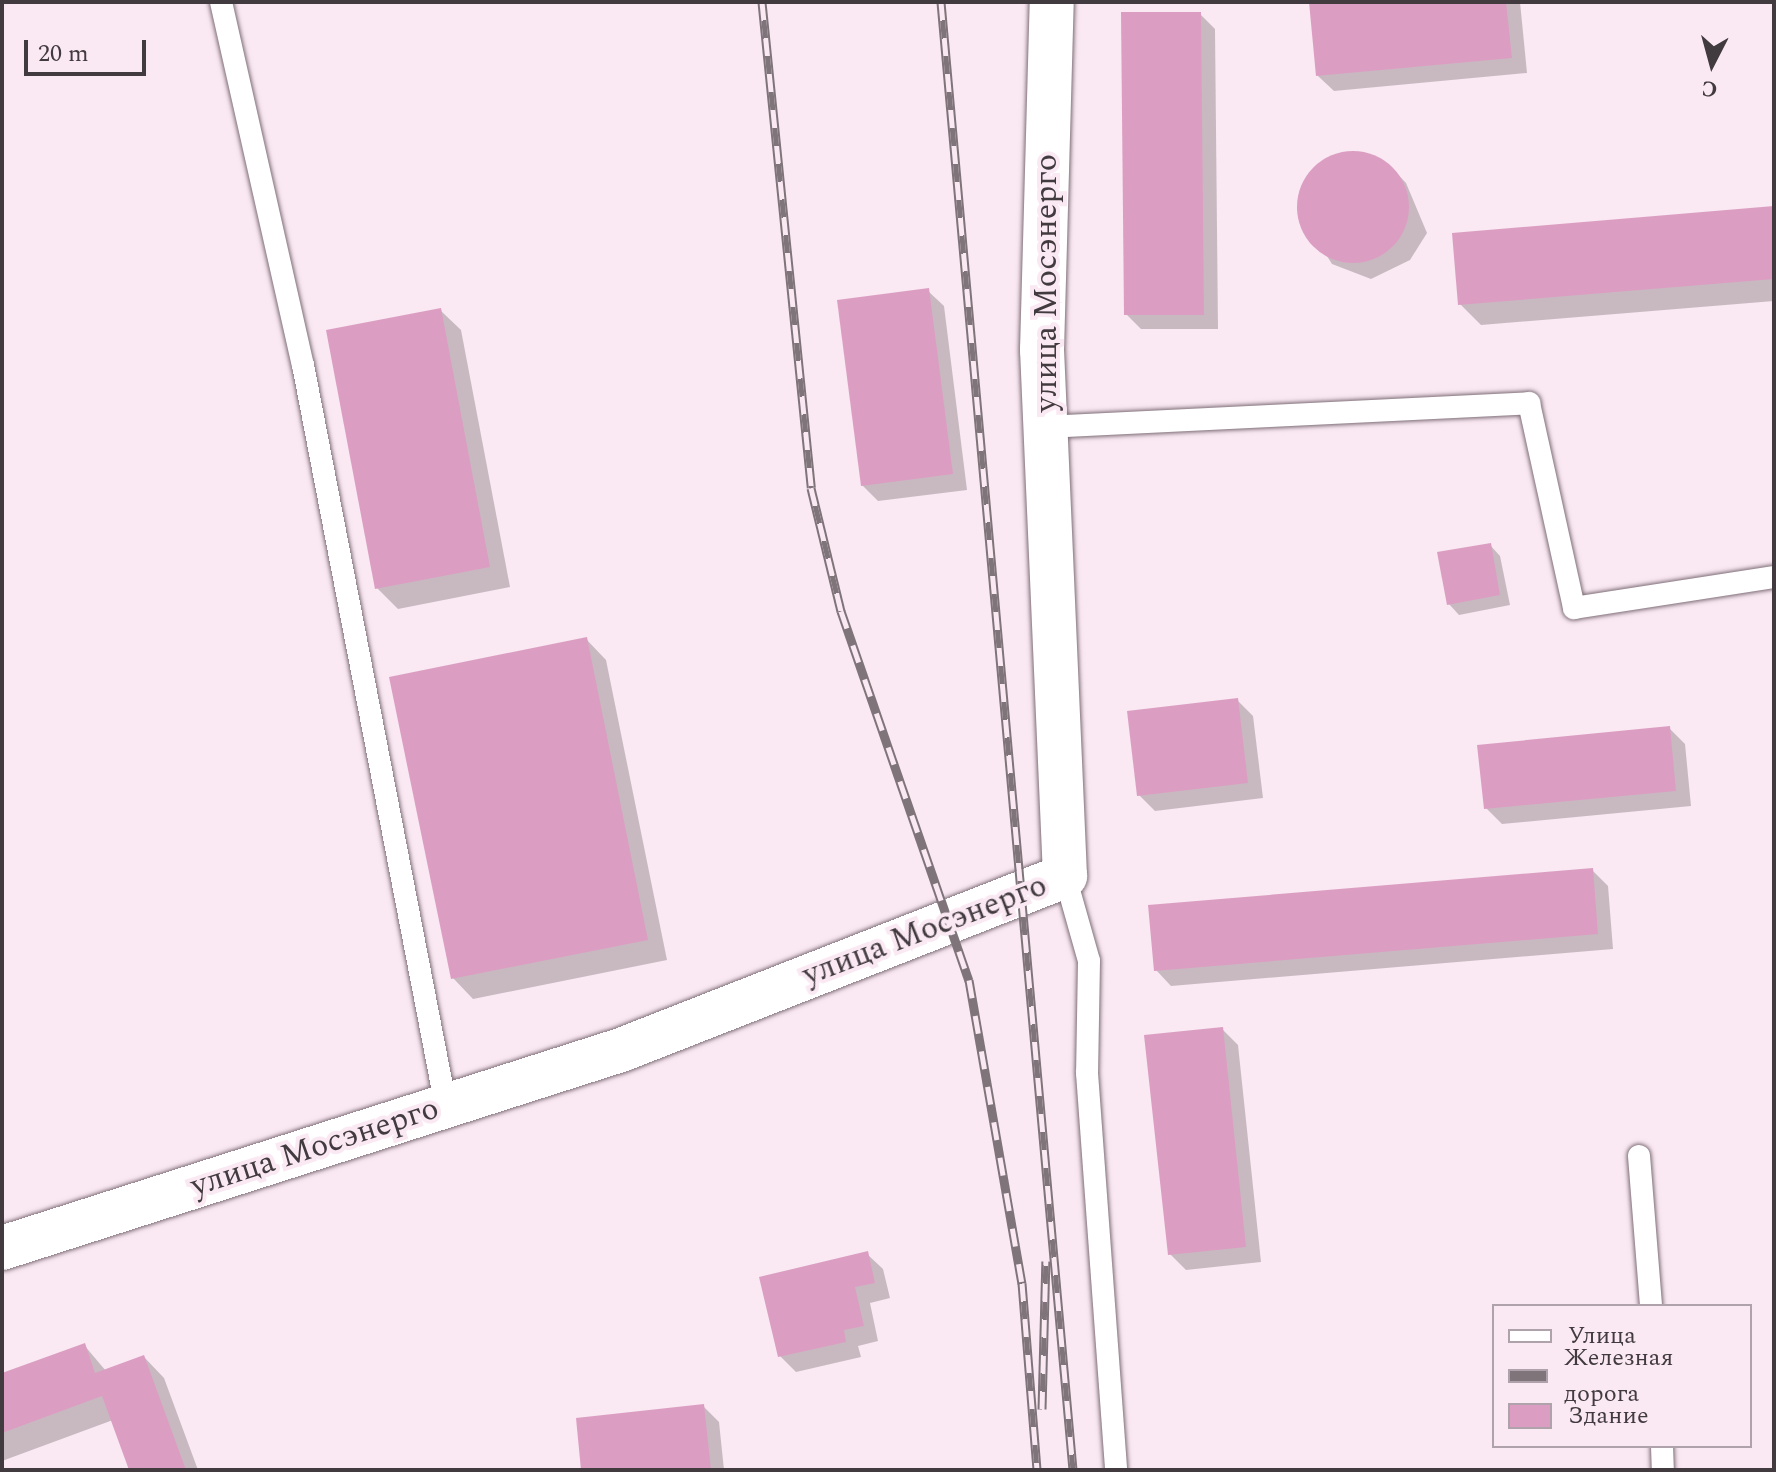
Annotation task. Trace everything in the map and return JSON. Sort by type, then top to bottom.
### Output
[{"type":"street","name":"улица Мосэнерго","points":[[2,1248],[621,1050],[1065,876],[1046,427],[1052,2]]},
{"type":"lane","points":[[221,2],[303,365],[446,1107]]},
{"type":"lane","points":[[1046,427],[1529,403],[1574,608],[1774,577]]},
{"type":"lane","points":[[1065,876],[1089,961],[1087,1073],[1116,1470]]},
{"type":"lane","points":[[1639,1156],[1651,1304]]},
{"type":"lane","points":[[1662,1448],[1663,1470]]},
{"type":"building","points":[[1309,2],[1506,2],[1512,58],[1316,76]]},
{"type":"building","points":[[1121,12],[1201,12],[1204,315],[1124,315]]},
{"type":"building","points":[[1353,151],[1375,155],[1393,167],[1405,185],[1409,207],[1405,229],[1393,247],[1375,259],[1353,263],[1331,259],[1313,247],[1301,229],[1297,207],[1301,185],[1313,167],[1331,155]]},
{"type":"building","points":[[1774,206],[1774,279],[1458,305],[1452,233]]},
{"type":"building","points":[[929,288],[953,474],[861,486],[837,300]]},
{"type":"building","points":[[441,308],[490,567],[375,589],[326,330]]},
{"type":"building","points":[[1491,543],[1500,595],[1447,605],[1437,552]]},
{"type":"building","points":[[587,637],[648,940],[451,979],[389,677]]},
{"type":"building","points":[[1238,698],[1248,783],[1137,796],[1127,711]]},
{"type":"building","points":[[1670,726],[1676,791],[1484,809],[1477,745]]},
{"type":"building","points":[[1593,868],[1598,934],[1154,971],[1148,905]]},
{"type":"building","points":[[1223,1027],[1246,1247],[1168,1255],[1144,1035]]},
{"type":"building","points":[[868,1251],[875,1283],[855,1287],[864,1326],[844,1330],[846,1342],[778,1357],[759,1277]]},
{"type":"building","points":[[85,1343],[95,1373],[144,1355],[186,1470],[129,1470],[102,1396],[2,1433],[2,1373]]},
{"type":"building","points":[[704,1404],[711,1470],[581,1470],[576,1418]]},
{"type":"railway","points":[[762,2],[811,488],[841,611],[969,980],[1022,1283],[1037,1470]]},
{"type":"railway","points":[[941,2],[1073,1470]]},
{"type":"railway","points":[[1042,1409],[1046,1261]]}]
